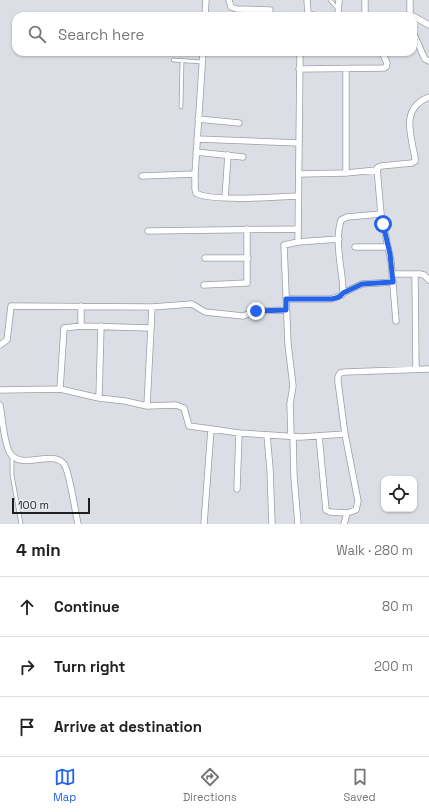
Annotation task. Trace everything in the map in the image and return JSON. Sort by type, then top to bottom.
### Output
[{"type":"street","points":[[205,12],[206,0]]},
{"type":"street","points":[[229,0],[231,7],[237,10],[270,10]]},
{"type":"street","points":[[307,0],[308,12]]},
{"type":"street","points":[[338,12],[339,0]]},
{"type":"street","points":[[365,0],[365,12]]},
{"type":"street","points":[[410,0],[411,12]]},
{"type":"street","points":[[417,19],[429,24]]},
{"type":"street","points":[[417,41],[423,55],[429,61]]},
{"type":"street","points":[[203,56],[194,189],[196,193],[200,196],[225,198],[298,196]]},
{"type":"street","points":[[298,242],[300,56]]},
{"type":"street","points":[[299,69],[385,68],[386,63],[383,56]]},
{"type":"street","points":[[346,69],[346,173]]},
{"type":"street","points":[[396,321],[392,274],[381,214],[378,167],[412,163],[415,161],[410,115],[419,103],[429,97]]},
{"type":"street","points":[[198,119],[239,123]]},
{"type":"street","points":[[197,139],[299,143]]},
{"type":"street","points":[[196,152],[243,157]]},
{"type":"street","points":[[225,198],[228,155]]},
{"type":"street","points":[[298,174],[346,173],[378,170]]},
{"type":"street","points":[[142,176],[195,174]]},
{"type":"street","points":[[343,293],[339,239],[340,223],[343,219],[381,214]]},
{"type":"street","points":[[204,285],[247,283],[247,229]]},
{"type":"street","points":[[148,231],[298,229]]},
{"type":"street","points":[[298,524],[290,408],[293,386],[288,344],[284,245],[298,242],[339,239]]},
{"type":"street","points":[[355,247],[388,247]]},
{"type":"street","points":[[204,258],[248,258]]},
{"type":"street","points":[[392,274],[422,274],[429,280]]},
{"type":"street","points":[[415,274],[416,370]]},
{"type":"street","points":[[286,299],[331,299],[340,296],[362,284],[393,282]]},
{"type":"street","points":[[0,346],[7,340],[11,306],[152,307],[192,304],[205,312],[237,316],[256,311],[286,310]]},
{"type":"street","points":[[81,306],[81,326]]},
{"type":"street","points":[[147,406],[152,307]]},
{"type":"street","points":[[60,389],[64,330],[67,327],[101,326],[151,328]]},
{"type":"street","points":[[99,398],[101,326]]},
{"type":"street","points":[[319,436],[326,510],[330,512],[347,513],[356,510],[358,501],[345,434],[338,382],[340,373],[429,369]]},
{"type":"street","points":[[0,390],[60,389],[99,398],[125,401],[147,406],[176,405],[184,408],[189,426],[239,433],[292,436],[345,434]]},
{"type":"street","points":[[0,405],[7,447],[12,456],[26,460],[56,459],[63,464],[68,475],[78,524]]},
{"type":"street","points":[[204,524],[211,429]]},
{"type":"street","points":[[237,489],[239,433]]},
{"type":"street","points":[[267,435],[272,524]]},
{"type":"street","points":[[344,524],[347,513]]},
{"type":"lane","points":[[330,0],[337,12]]},
{"type":"lane","points":[[173,60],[202,62]]},
{"type":"lane","points":[[181,107],[182,61]]},
{"type":"lane","points":[[12,456],[12,475],[21,524]]},
{"type":"route","points":[[256,311],[286,310],[286,299],[331,299],[338,297],[362,284],[393,282],[390,254],[383,224]]}]
